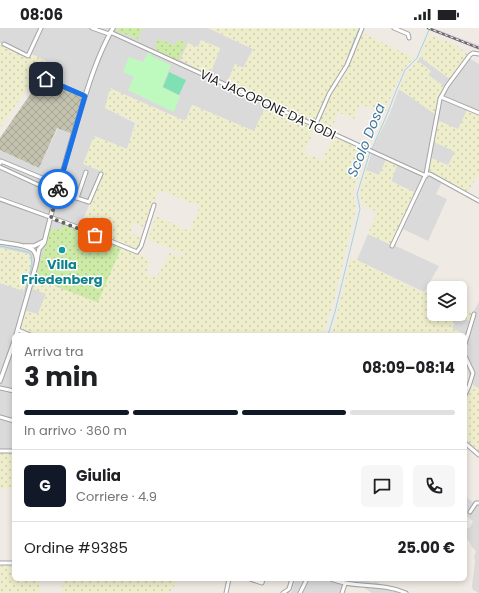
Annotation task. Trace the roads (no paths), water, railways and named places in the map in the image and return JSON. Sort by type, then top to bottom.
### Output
[{"type":"street","points":[[4,44],[28,56],[41,28]]},
{"type":"street","name":"VIA JACOPONE DA TODI","points":[[92,28],[111,31],[315,126],[426,175],[430,174],[479,201]]},
{"type":"street","points":[[315,126],[329,94],[347,65],[362,28]]},
{"type":"street","points":[[394,28],[408,34],[409,38]]},
{"type":"street","points":[[17,333],[37,261],[36,249],[45,240],[59,185],[85,96],[96,63],[111,31]]},
{"type":"street","points":[[392,246],[426,175],[441,97],[472,54],[479,54]]},
{"type":"street","points":[[46,79],[85,96]]},
{"type":"street","points":[[441,97],[479,113]]},
{"type":"street","points":[[0,161],[59,185]]},
{"type":"street","points":[[0,168],[58,192],[89,202],[101,174]]},
{"type":"street","points":[[77,198],[86,172]]},
{"type":"street","points":[[0,199],[107,239],[135,252],[139,251],[154,205]]},
{"type":"street","points":[[0,242],[36,249]]},
{"type":"street","points":[[467,337],[474,314]]},
{"type":"street","points":[[18,330],[25,333]]},
{"type":"street","points":[[0,381],[12,348]]},
{"type":"street","points":[[467,360],[473,373],[467,390]]},
{"type":"street","points":[[0,388],[12,391]]},
{"type":"street","points":[[0,417],[12,420]]},
{"type":"street","points":[[467,445],[479,455]]},
{"type":"street","points":[[0,451],[12,451]]},
{"type":"street","points":[[470,512],[476,503],[479,504]]},
{"type":"street","points":[[0,563],[12,563]]},
{"type":"street","points":[[226,593],[229,581]]},
{"type":"street","points":[[283,593],[290,589],[292,581]]},
{"type":"street","points":[[300,593],[306,581]]},
{"type":"street","points":[[337,581],[345,584],[392,588],[406,593]]},
{"type":"street","points":[[342,593],[345,584]]},
{"type":"waterway","points":[[356,36],[359,29]]},
{"type":"waterway","name":"Scolo Dosa","points":[[372,149],[405,70],[417,58],[429,30]]},
{"type":"waterway","points":[[348,57],[355,38]]},
{"type":"waterway","points":[[227,83],[271,103]]},
{"type":"waterway","points":[[272,104],[279,107]]},
{"type":"waterway","name":"Scolo Dosa","points":[[329,333],[360,209],[357,194],[370,152]]},
{"type":"waterway","points":[[0,246],[28,252],[31,255],[32,265],[25,291]]},
{"type":"waterway","name":"Scolo Dosa","points":[[288,593],[291,590],[293,581]]},
{"type":"railway","points":[[428,28],[479,48]]},
{"type":"place","name":"Villa Friedenberg","points":[[62,250]]}]
